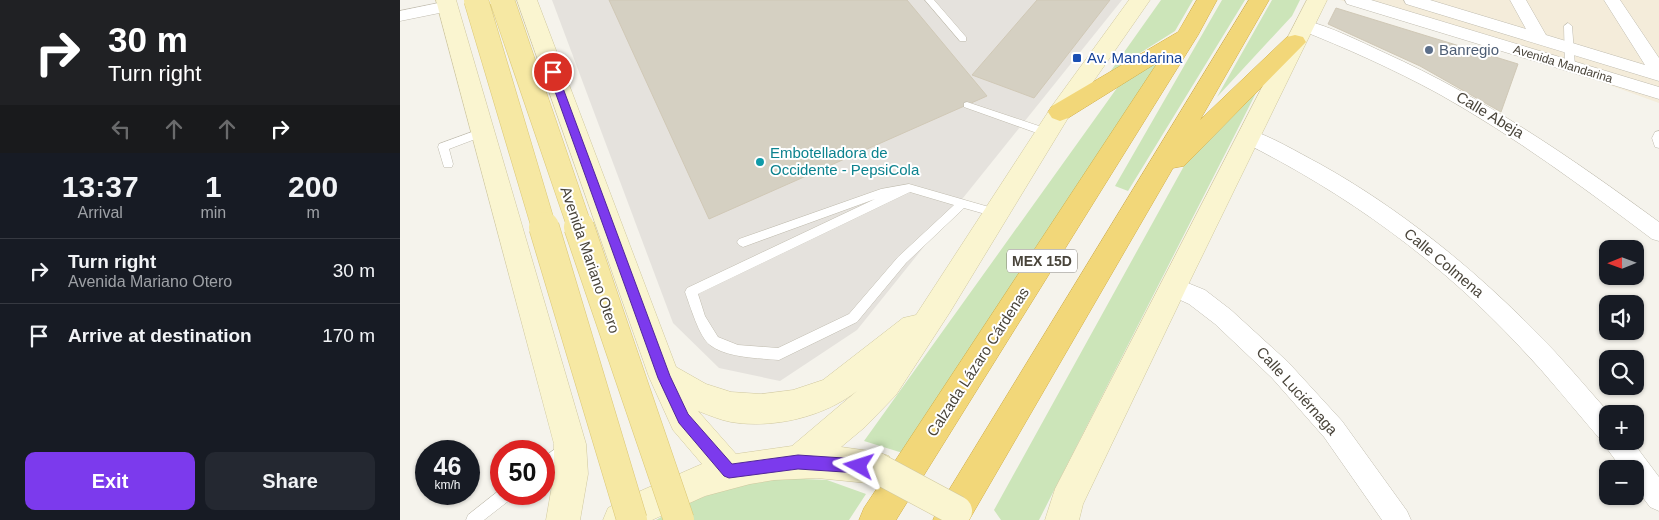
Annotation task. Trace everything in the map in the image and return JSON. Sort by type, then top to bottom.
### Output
[{"type":"highway","name":"Calzada Lázaro Cárdenas","points":[[876,520],[1187,35],[1207,0]]},
{"type":"highway","name":"MEX 15D","points":[[958,517],[1149,184],[1259,0]]},
{"type":"highway","points":[[1149,184],[1300,34]]},
{"type":"highway","points":[[1054,122],[1187,35]]},
{"type":"main road","name":"Avenida Mariano Otero","points":[[476,0],[632,520]]},
{"type":"main road","name":"Avenida Mariano Otero","points":[[502,0],[678,520]]},
{"type":"main road","name":"Avenida Mariano Otero","points":[[526,0],[664,378],[684,418],[729,472]]},
{"type":"main road","points":[[798,462],[854,416],[885,385],[940,303],[1054,122],[1140,0]]},
{"type":"main road","points":[[1062,520],[1067,502],[1317,0]]},
{"type":"main road","points":[[447,3],[570,444],[571,474],[564,520]]},
{"type":"main road","points":[[664,378],[699,397],[730,407],[761,410],[793,405],[832,392],[873,362],[940,303]]},
{"type":"main road","points":[[620,520],[642,506],[686,486],[729,472],[798,462],[877,468],[958,517]]},
{"type":"street","name":"Avenida Mandarina","points":[[1352,0],[1659,93]]},
{"type":"street","name":"Avenida Mandarina","points":[[1412,0],[1659,74]]},
{"type":"street","points":[[1518,0],[1540,39]]},
{"type":"street","points":[[1612,0],[1659,74]]},
{"type":"street","points":[[400,16],[447,3]]},
{"type":"street","name":"Calle Abeja","points":[[1300,34],[1402,66],[1456,94],[1554,156],[1659,234]]},
{"type":"street","name":"Calle Colmena","points":[[1248,136],[1311,167],[1346,189],[1436,255],[1480,293],[1528,339],[1599,420]]},
{"type":"street","name":"Calle Luciérnaga","points":[[1173,286],[1197,296],[1223,317],[1280,370],[1333,430],[1398,520]]},
{"type":"street","points":[[1624,450],[1659,498]]},
{"type":"lane","points":[[929,0],[963,38]]},
{"type":"lane","points":[[1568,26],[1570,66]]},
{"type":"lane","points":[[967,105],[1054,122]]},
{"type":"lane","points":[[448,164],[443,147],[483,132]]},
{"type":"lane","points":[[1659,135],[1657,138],[1659,144]]},
{"type":"lane","points":[[909,188],[691,292],[700,318],[714,341],[738,351],[779,354],[853,318],[902,260],[963,203]]},
{"type":"lane","points":[[743,242],[881,192],[909,188],[996,213]]},
{"type":"lane","points":[[555,456],[570,444]]},
{"type":"lane","points":[[473,520],[492,505]]},
{"type":"shaded area","points":[[552,0],[1122,0],[857,330],[780,381],[719,368],[673,323]]},
{"type":"shaded area","points":[[1340,0],[1659,0],[1659,103],[1593,79]]},
{"type":"green space","points":[[1161,0],[1193,0],[1175,31],[1110,72]]},
{"type":"green space","points":[[1222,0],[1245,0],[1128,191],[1115,186]]},
{"type":"green space","points":[[1272,0],[1300,0],[1292,16],[1217,97]]},
{"type":"green space","points":[[1165,53],[906,454],[864,441],[1122,81]]},
{"type":"green space","points":[[1256,93],[1039,520],[1001,520],[994,510],[1184,166]]},
{"type":"green space","points":[[782,478],[827,480],[866,494],[849,520],[656,520],[686,503],[734,486]]},
{"type":"building","name":"Embotelladora de Occidente - PepsiCola","points":[[609,0],[907,0],[987,96],[709,219]]},
{"type":"building","points":[[1037,0],[1110,0],[1034,98],[972,75]]},
{"type":"building","name":"Banregio","points":[[1336,8],[1518,64],[1501,112],[1420,66],[1328,24]]},
{"type":"place","name":"Banregio","points":[[1429,50]]},
{"type":"place","name":"Av. Mandarina","points":[[1077,58]]},
{"type":"place","name":"Embotelladora de Occidente - PepsiCola","points":[[760,162]]},
{"type":"route","points":[[553,72],[664,378],[684,418],[729,472],[798,462],[859,466]]}]
